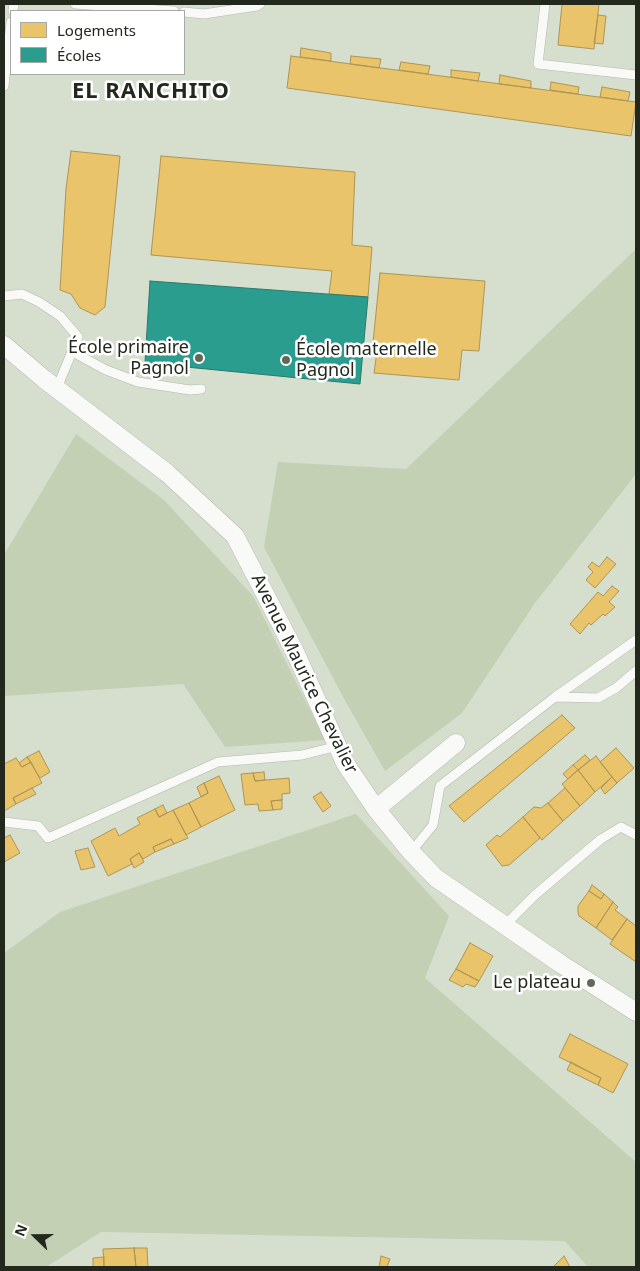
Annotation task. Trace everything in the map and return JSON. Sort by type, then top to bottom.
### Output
[{"type":"street","name":"Avenue Maurice Chevalier","points":[[4,345],[167,472],[235,536],[296,654],[345,763],[376,809],[411,852],[436,878],[636,1012]]},
{"type":"street","points":[[376,809],[456,743]]},
{"type":"lane","points":[[74,4],[160,10]]},
{"type":"lane","points":[[545,4],[538,64],[636,75]]},
{"type":"lane","points":[[185,12],[204,14],[259,5]]},
{"type":"lane","points":[[4,86],[10,31]]},
{"type":"lane","points":[[4,296],[22,294],[39,302],[60,316],[78,338],[57,388]]},
{"type":"lane","points":[[73,352],[106,370],[138,382],[190,390],[201,389]]},
{"type":"lane","points":[[411,852],[433,825],[440,786],[555,697],[636,640]]},
{"type":"lane","points":[[555,697],[598,698],[616,688],[636,671]]},
{"type":"lane","points":[[4,822],[38,826],[48,838],[218,762],[302,755],[338,746]]},
{"type":"lane","points":[[505,925],[534,895],[601,839],[621,828],[636,835]]},
{"type":"green space","points":[[636,249],[636,474],[535,603],[462,713],[385,771],[342,695],[264,547],[278,462],[406,469]]},
{"type":"green space","points":[[76,434],[164,500],[253,596],[325,740],[225,747],[183,684],[4,696],[4,555]]},
{"type":"green space","points":[[356,814],[449,916],[425,978],[636,1162],[636,1267],[588,1267],[565,1241],[101,1232],[46,1267],[4,1267],[4,953],[60,912]]},
{"type":"building: Logements","points":[[562,4],[599,4],[594,49],[558,45]]},
{"type":"building: Logements","points":[[598,15],[606,16],[603,44],[594,43]]},
{"type":"building: Logements","points":[[301,48],[331,53],[331,61],[300,57]]},
{"type":"building: Logements","points":[[291,56],[636,102],[631,136],[287,88]]},
{"type":"building: Logements","points":[[351,56],[381,59],[379,68],[350,64]]},
{"type":"building: Logements","points":[[401,62],[430,66],[428,74],[399,70]]},
{"type":"building: Logements","points":[[451,70],[480,73],[478,81],[451,77]]},
{"type":"building: Logements","points":[[500,75],[531,81],[531,88],[499,84]]},
{"type":"building: Logements","points":[[551,82],[579,87],[578,94],[550,90]]},
{"type":"building: Logements","points":[[602,87],[630,92],[628,101],[600,97]]},
{"type":"building: Logements","points":[[71,151],[120,156],[105,307],[95,315],[80,308],[71,294],[60,290],[66,189]]},
{"type":"building: Logements","points":[[161,156],[355,172],[352,245],[372,247],[368,297],[329,294],[332,271],[151,255]]},
{"type":"building: Logements","points":[[380,273],[485,281],[479,351],[462,350],[459,380],[374,373],[378,344],[373,343]]},
{"type":"building: Logements","points":[[607,557],[616,564],[595,588],[586,580],[593,572],[588,567],[592,562],[599,567]]},
{"type":"building: Logements","points":[[612,586],[619,591],[609,602],[615,607],[605,616],[603,614],[591,625],[589,623],[580,634],[570,624],[598,592],[603,596]]},
{"type":"building: Logements","points":[[562,715],[575,728],[464,822],[449,806]]},
{"type":"building: Logements","points":[[616,748],[634,768],[617,783],[600,762]]},
{"type":"building: Logements","points":[[39,751],[50,772],[40,778],[27,757]]},
{"type":"building: Logements","points":[[585,755],[590,760],[578,770],[573,765]]},
{"type":"building: Logements","points":[[596,756],[612,777],[595,792],[578,770]]},
{"type":"building: Logements","points":[[27,757],[31,762],[22,767],[19,763]]},
{"type":"building: Logements","points":[[16,758],[22,767],[31,762],[42,783],[13,798],[16,804],[4,811],[4,764]]},
{"type":"building: Logements","points":[[573,765],[578,770],[568,779],[563,774]]},
{"type":"building: Logements","points":[[578,770],[595,792],[580,806],[562,784]]},
{"type":"building: Logements","points":[[264,772],[265,780],[255,781],[253,773]]},
{"type":"building: Logements","points":[[253,773],[255,781],[289,778],[290,793],[282,794],[282,800],[271,801],[273,810],[259,811],[258,804],[245,805],[241,774]]},
{"type":"building: Logements","points":[[219,776],[235,810],[201,827],[189,803],[208,793],[204,783]]},
{"type":"building: Logements","points":[[612,777],[617,783],[605,794],[601,788]]},
{"type":"building: Logements","points":[[204,783],[208,793],[201,797],[197,787]]},
{"type":"building: Logements","points":[[32,788],[36,794],[16,804],[13,798]]},
{"type":"building: Logements","points":[[565,788],[580,806],[563,821],[548,803]]},
{"type":"building: Logements","points":[[321,792],[331,806],[323,812],[313,797]]},
{"type":"building: Logements","points":[[282,800],[282,809],[273,810],[271,801]]},
{"type":"building: Logements","points":[[189,803],[201,827],[186,835],[173,810]]},
{"type":"building: Logements","points":[[548,803],[563,821],[542,840],[523,817],[534,807],[541,808]]},
{"type":"building: Logements","points":[[163,805],[167,813],[159,817],[155,809]]},
{"type":"building: Logements","points":[[155,809],[159,817],[173,810],[188,838],[174,844],[171,839],[153,847],[155,852],[143,859],[139,853],[130,859],[132,864],[108,876],[91,841],[115,828],[119,836],[140,824],[137,818]]},
{"type":"building: Logements","points":[[523,817],[540,838],[509,865],[502,866],[486,845],[497,835],[500,837]]},
{"type":"building: Logements","points":[[10,835],[20,853],[4,862],[4,838]]},
{"type":"building: Logements","points":[[171,839],[174,844],[155,852],[153,847]]},
{"type":"building: Logements","points":[[88,848],[95,867],[81,870],[75,851]]},
{"type":"building: Logements","points":[[139,853],[144,862],[134,868],[130,859]]},
{"type":"building: Logements","points":[[592,885],[604,894],[601,899],[589,891]]},
{"type":"building: Logements","points":[[589,891],[601,899],[604,894],[613,902],[596,928],[579,916],[578,912],[578,906]]},
{"type":"building: Logements","points":[[613,902],[618,907],[615,910],[627,919],[612,940],[596,928]]},
{"type":"building: Logements","points":[[627,919],[636,926],[636,962],[610,944]]},
{"type":"building: Logements","points":[[470,943],[493,956],[479,981],[456,969]]},
{"type":"building: Logements","points":[[456,969],[479,981],[475,987],[466,984],[463,987],[449,980]]},
{"type":"building: Logements","points":[[570,1034],[628,1064],[613,1093],[598,1085],[601,1078],[559,1057]]},
{"type":"building: Logements","points":[[571,1062],[601,1078],[598,1085],[567,1070]]},
{"type":"building: Logements","points":[[134,1248],[147,1248],[148,1267],[136,1267]]},
{"type":"building: Logements","points":[[134,1248],[136,1267],[104,1267],[103,1249]]},
{"type":"building: Logements","points":[[381,1256],[390,1259],[387,1267],[379,1267]]},
{"type":"building: Logements","points":[[564,1256],[570,1267],[553,1267]]},
{"type":"building: Logements","points":[[104,1257],[104,1267],[93,1267],[93,1258]]},
{"type":"building: Écoles","points":[[150,281],[368,297],[360,384],[145,363]]},
{"type":"place","name":"École primaire Pagnol","points":[[199,358]]},
{"type":"place","name":"École maternelle Pagnol","points":[[286,360]]},
{"type":"place","name":"Le plateau","points":[[591,983]]},
{"type":"district","name":"EL RANCHITO","points":[[151,92]]}]
